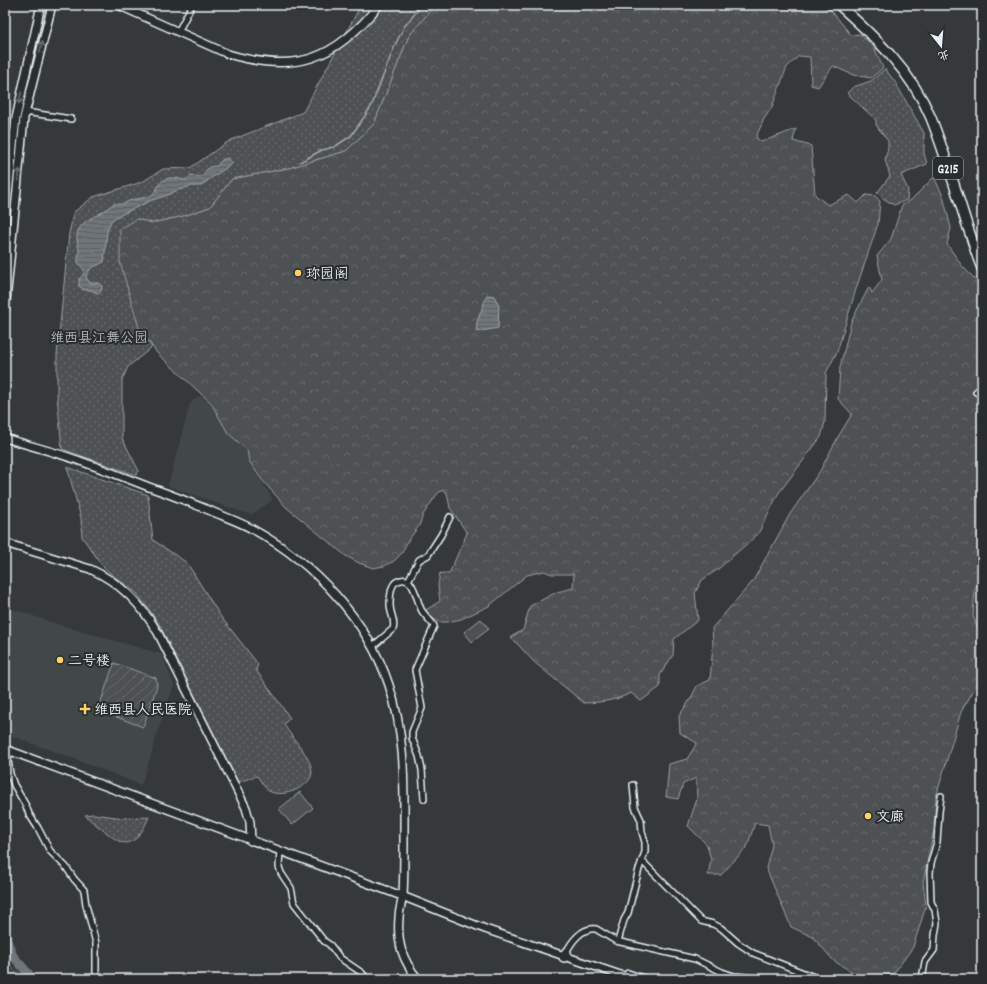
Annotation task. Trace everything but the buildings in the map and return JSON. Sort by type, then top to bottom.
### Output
[{"type":"highway","name":"G215","points":[[839,5],[890,55],[922,100],[932,122],[982,268]]},
{"type":"main road","points":[[5,224],[16,118],[41,5]]},
{"type":"main road","points":[[5,311],[25,112],[52,5]]},
{"type":"main road","points":[[118,5],[228,54],[245,59],[267,62],[295,62],[318,56],[332,50],[357,31],[379,5]]},
{"type":"main road","points":[[5,438],[86,463],[167,493],[256,531],[292,555],[319,578],[352,615],[372,647],[390,686],[401,737],[404,782],[404,866],[399,929],[402,952],[409,968],[418,979]]},
{"type":"main road","points":[[5,543],[90,569],[124,590],[142,609],[158,633],[246,808],[250,822],[251,840]]},
{"type":"main road","points":[[7,750],[402,896],[420,900],[632,979]]},
{"type":"main road","points":[[565,955],[643,979]]},
{"type":"street","points":[[178,32],[192,5]]},
{"type":"street","points":[[25,112],[71,119]]},
{"type":"street","points":[[976,392],[982,388]]},
{"type":"street","points":[[408,581],[419,560],[428,555],[441,535],[450,517]]},
{"type":"street","points":[[372,647],[393,630],[394,621],[390,604],[393,585],[395,582],[403,580],[408,581],[416,592],[422,612],[434,626],[415,670],[422,708],[412,732],[412,738],[421,763],[424,799]]},
{"type":"street","points":[[7,750],[10,774],[29,814],[50,851],[66,867],[84,890],[86,906],[96,943],[96,979]]},
{"type":"street","points":[[618,941],[624,920],[628,913],[645,852],[645,842],[641,820],[635,807],[633,785]]},
{"type":"street","points":[[922,979],[925,962],[934,950],[937,923],[935,910],[931,902],[930,874],[931,863],[938,842],[941,796]]},
{"type":"street","points":[[280,851],[279,867],[281,873],[292,888],[294,904],[340,958],[362,973],[367,979]]},
{"type":"street","points":[[642,861],[701,921],[721,928],[753,954],[819,979]]},
{"type":"street","points":[[565,955],[571,942],[592,928],[618,941],[695,959],[734,976],[768,979]]},
{"type":"shaded area","points":[[227,158],[233,163],[201,186],[192,186],[178,190],[152,200],[116,217],[111,221],[107,232],[104,262],[91,268],[86,276],[90,283],[101,284],[102,289],[99,294],[91,290],[84,290],[79,286],[79,279],[84,274],[84,270],[78,262],[79,253],[77,236],[80,227],[83,224],[114,204],[123,204],[131,200],[150,196],[155,192],[163,180],[174,178],[187,180],[191,175],[201,177],[209,167],[217,166],[222,160]]},
{"type":"shaded area","points":[[487,295],[494,296],[499,306],[498,328],[476,332],[477,322]]},
{"type":"shaded area","points":[[200,395],[243,437],[249,461],[273,500],[251,515],[168,486],[190,403]]},
{"type":"shaded area","name":"维西县人民医院","points":[[5,602],[10,603],[10,608],[57,624],[162,654],[174,685],[141,785],[5,734]]},
{"type":"shaded area","points":[[5,960],[28,979],[5,979]]},
{"type":"green space","name":"维西县江舞公园","points":[[361,5],[435,5],[409,36],[374,124],[346,151],[289,168],[232,179],[210,207],[184,216],[152,223],[137,219],[139,328],[152,347],[128,367],[122,380],[122,438],[139,471],[136,475],[62,449],[57,395],[57,355],[69,233],[74,212],[93,197],[142,182],[163,169],[190,168],[229,141],[303,112]]},
{"type":"green space","points":[[435,5],[816,5],[830,9],[851,35],[860,34],[874,47],[883,68],[871,78],[853,75],[833,66],[818,87],[811,85],[810,57],[799,56],[787,67],[772,107],[764,119],[756,137],[761,142],[796,129],[793,141],[811,146],[815,195],[828,205],[849,195],[858,203],[866,195],[875,196],[880,201],[878,224],[837,352],[826,373],[825,422],[821,437],[778,494],[758,534],[717,570],[702,580],[695,593],[698,620],[674,639],[673,655],[660,675],[660,687],[641,701],[631,693],[608,701],[584,703],[534,662],[511,637],[523,630],[530,606],[557,592],[573,588],[574,574],[552,574],[544,571],[527,575],[489,606],[461,619],[448,622],[439,622],[429,616],[426,610],[440,601],[438,585],[440,573],[449,574],[467,533],[450,508],[447,493],[440,491],[435,497],[423,515],[419,526],[407,542],[402,553],[394,561],[384,566],[373,568],[359,563],[346,556],[286,507],[262,480],[249,461],[247,450],[228,433],[211,403],[157,353],[139,328],[120,262],[120,229],[137,219],[152,223],[184,216],[210,207],[232,179],[289,168],[346,151],[374,124],[409,36]]},
{"type":"green space","points":[[885,69],[895,82],[924,133],[924,153],[927,164],[901,175],[908,190],[907,200],[894,205],[877,193],[890,176],[885,160],[888,141],[876,125],[876,120],[847,93],[853,87],[871,81]]},
{"type":"green space","points":[[934,177],[943,196],[951,228],[947,244],[962,266],[982,286],[982,572],[975,590],[973,616],[982,639],[982,676],[961,712],[936,797],[934,830],[923,882],[926,906],[913,947],[894,973],[878,979],[870,979],[854,973],[834,961],[813,937],[791,927],[766,868],[772,845],[768,825],[755,823],[747,847],[721,875],[708,875],[711,860],[707,845],[688,826],[697,799],[696,778],[683,784],[678,799],[666,797],[669,764],[687,759],[697,743],[680,733],[679,716],[697,686],[710,680],[713,645],[712,628],[753,581],[790,514],[820,471],[852,414],[838,399],[840,367],[851,322],[869,287],[872,293],[882,280],[877,256],[891,239],[902,205],[910,201]]},
{"type":"green space","points":[[67,467],[148,495],[153,540],[187,563],[221,617],[258,664],[256,670],[290,718],[284,724],[305,753],[311,766],[311,777],[302,787],[281,794],[267,790],[257,776],[238,782],[159,624],[136,593],[105,569],[82,537],[81,518]]},
{"type":"green space","points":[[481,619],[489,629],[472,642],[464,632]]},
{"type":"green space","points":[[114,663],[156,678],[157,686],[143,727],[98,710]]},
{"type":"green space","points":[[300,792],[313,808],[292,825],[279,809]]},
{"type":"green space","points":[[93,814],[124,818],[149,817],[139,836],[131,842],[126,843],[114,838],[85,815]]},
{"type":"waterway","points":[[300,162],[322,150],[334,147],[351,136],[371,107],[395,45],[404,27],[422,5]]},
{"type":"waterway","points":[[5,935],[13,956],[33,979]]},
{"type":"place","name":"珎园阁","points":[[298,273]]},
{"type":"place","name":"二号楼","points":[[60,660]]},
{"type":"place","name":"维西县人民医院","points":[[85,709]]},
{"type":"place","name":"文廊","points":[[868,816]]}]
